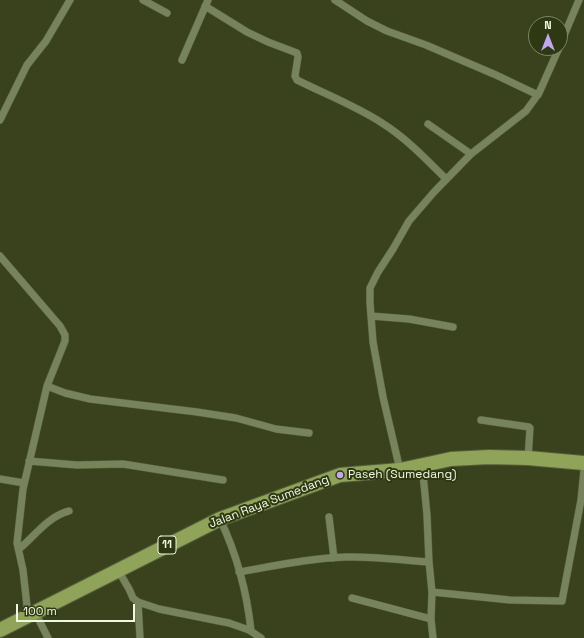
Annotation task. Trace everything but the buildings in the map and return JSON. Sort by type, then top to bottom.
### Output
[{"type":"highway","name":"Jalan Raya Sumedang","points":[[0,630],[220,519],[340,475],[400,470],[450,459],[489,457],[528,458],[584,463]]},
{"type":"street","points":[[0,120],[26,65],[46,40],[70,0]]},
{"type":"street","points":[[143,0],[167,13]]},
{"type":"street","points":[[568,26],[579,0]]},
{"type":"street","points":[[339,1],[367,21],[387,31],[426,45],[538,95]]},
{"type":"street","points":[[182,60],[206,3],[247,32],[296,53],[298,57],[295,76],[297,80],[364,112],[383,123],[412,146],[446,179]]},
{"type":"street","points":[[400,470],[383,397],[373,342],[370,288],[378,272],[409,222],[446,179],[471,154],[526,111],[538,95],[555,56]]},
{"type":"street","points":[[428,124],[471,154]]},
{"type":"street","points":[[0,256],[60,326],[64,335],[64,341],[47,386],[24,483],[17,543],[31,614],[48,638]]},
{"type":"street","points":[[371,316],[409,319],[452,326]]},
{"type":"street","points":[[47,386],[65,393],[90,399],[236,418],[276,429],[309,433]]},
{"type":"street","points":[[482,420],[530,428],[528,458]]},
{"type":"street","points":[[29,461],[77,465],[123,464],[223,480]]},
{"type":"street","points":[[422,464],[432,592],[431,619],[433,638]]},
{"type":"street","points":[[432,592],[510,600],[562,601],[581,500],[584,470]]},
{"type":"street","points":[[0,479],[24,483]]},
{"type":"street","points":[[19,550],[47,522],[69,510]]},
{"type":"street","points":[[329,517],[334,558]]},
{"type":"street","points":[[220,519],[231,543],[246,596],[251,631]]},
{"type":"street","points":[[239,572],[334,558],[367,557],[429,562]]},
{"type":"street","points":[[118,570],[133,598],[138,602],[159,609],[229,623],[251,631],[261,638]]},
{"type":"street","points":[[352,598],[431,619]]},
{"type":"street","points":[[138,602],[140,638]]},
{"type":"place","name":"Paseh (Sumedang)","points":[[340,475]]}]
